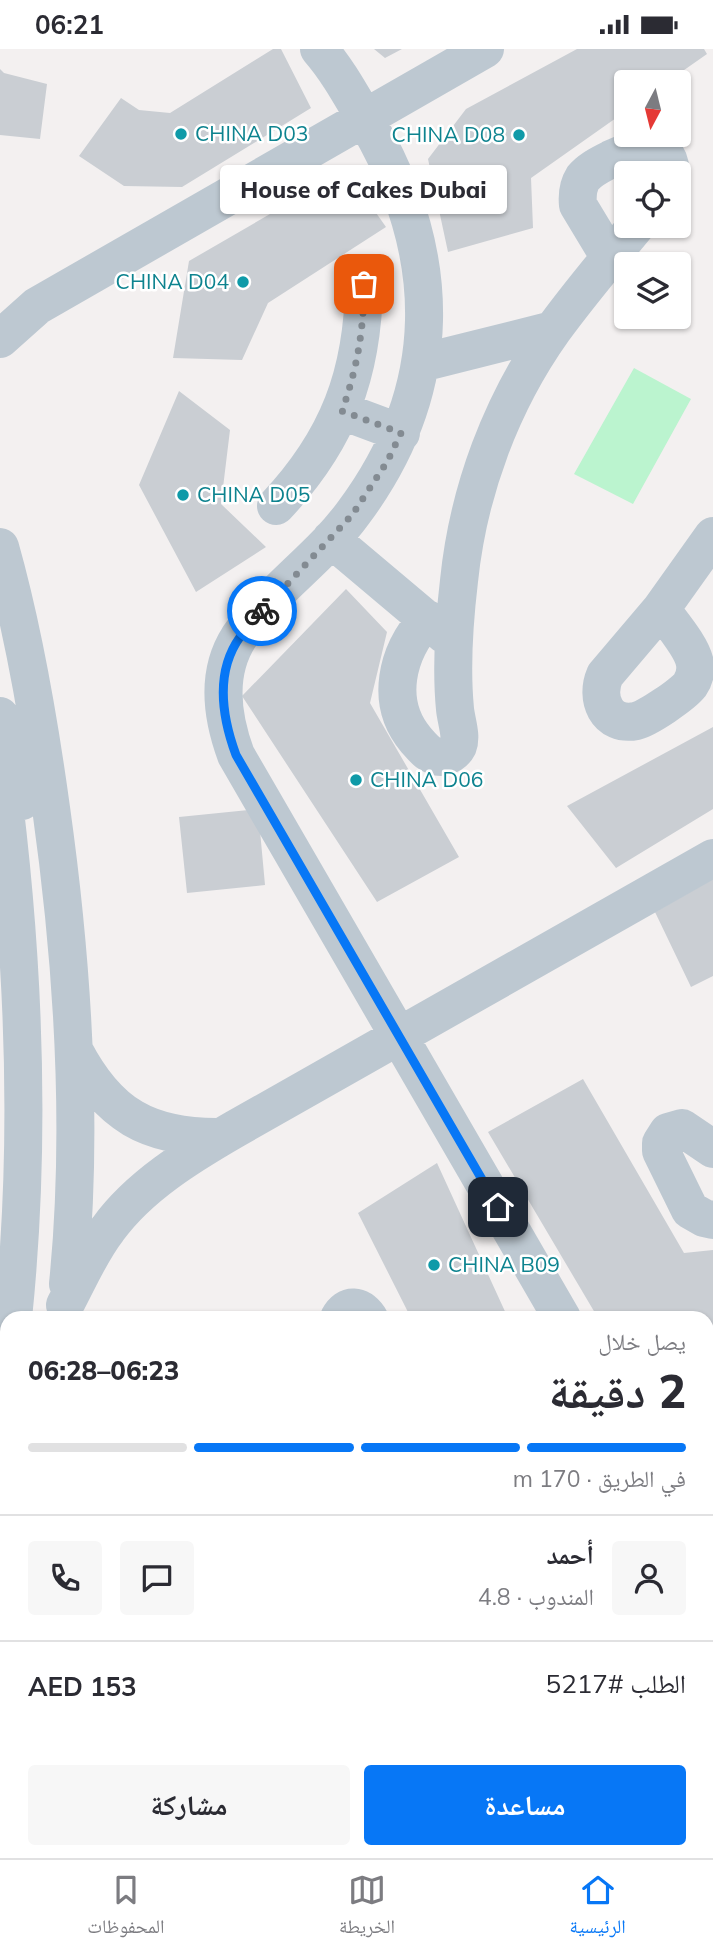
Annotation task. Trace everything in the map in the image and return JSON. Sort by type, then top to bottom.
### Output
[{"type":"street","points":[[319,49],[347,87],[383,150],[411,218],[424,290],[425,327],[421,363],[401,433],[371,489],[331,540],[291,579],[239,638],[225,676],[224,716],[236,755],[558,1311]]},
{"type":"street","points":[[0,338],[19,307],[365,118],[485,49]]},
{"type":"street","points":[[610,258],[578,205],[577,196],[582,180],[594,168],[644,145],[654,147],[669,161]]},
{"type":"street","points":[[331,540],[441,631],[480,479],[511,402],[530,365],[553,330],[626,238]]},
{"type":"street","points":[[276,506],[307,471],[342,411],[358,359],[364,284]]},
{"type":"street","points":[[421,363],[553,330]]},
{"type":"street","points":[[342,411],[401,433]]},
{"type":"street","points":[[661,609],[710,543]]},
{"type":"street","points":[[0,547],[35,703],[55,834],[64,916],[74,1049],[76,1152],[72,1242],[65,1311]]},
{"type":"street","points":[[0,716],[10,734],[28,831],[37,839],[55,834]]},
{"type":"street","points":[[0,771],[12,866],[25,1073],[22,1209],[14,1311]]},
{"type":"street","points":[[65,1311],[93,1251],[108,1228],[148,1188],[221,1137],[713,858]]},
{"type":"street","points":[[74,1049],[88,1077],[108,1100],[132,1119],[160,1131],[190,1137],[221,1137]]},
{"type":"street","points":[[713,1149],[681,1128],[668,1132],[661,1143],[661,1151],[690,1210],[713,1220]]},
{"type":"street","points":[[344,1311],[352,1307],[365,1311]]},
{"type":"green space","points":[[634,368],[691,399],[633,504],[574,474]]},
{"type":"building","name":"CHINA D03","points":[[273,49],[281,49],[311,108],[182,187],[124,186],[79,156],[121,98],[139,110],[170,113]]},
{"type":"building","points":[[374,49],[402,49],[385,58]]},
{"type":"building","name":"CHINA D08","points":[[577,49],[704,49],[707,54],[684,70],[614,70],[614,119],[531,178],[533,228],[448,252],[428,159],[466,109]]},
{"type":"building","points":[[0,69],[4,73],[47,84],[40,139],[0,135]]},
{"type":"building","name":"CHINA D04","points":[[346,170],[386,227],[268,303],[242,360],[173,358],[189,261]]},
{"type":"building","name":"CHINA D05","points":[[179,391],[230,430],[221,504],[266,547],[196,592],[139,485]]},
{"type":"building","name":"CHINA D06","points":[[346,589],[387,632],[370,703],[459,857],[377,902],[242,696]]},
{"type":"building","points":[[713,727],[713,809],[616,868],[567,806]]},
{"type":"building","points":[[258,809],[265,885],[187,893],[179,817]]},
{"type":"building","points":[[713,879],[713,976],[691,987],[655,912]]},
{"type":"building","points":[[583,1079],[684,1253],[713,1250],[713,1311],[594,1311],[488,1132]]},
{"type":"building","name":"CHINA B09","points":[[437,1163],[505,1311],[407,1311],[358,1213]]},
{"type":"way so far","points":[[262,611],[352,515],[371,489],[401,433],[342,411],[358,359],[364,284]]},
{"type":"place","name":"CHINA D03","points":[[181,134]]},
{"type":"place","name":"CHINA D08","points":[[519,135]]},
{"type":"place","name":"CHINA D04","points":[[243,282]]},
{"type":"place","name":"House of Cakes Dubai","points":[[364,284]]},
{"type":"place","name":"CHINA D05","points":[[183,495]]},
{"type":"place","name":"CHINA D06","points":[[356,780]]},
{"type":"place","name":"CHINA B09","points":[[434,1265]]},
{"type":"route","points":[[262,611],[239,638],[230,656],[225,676],[224,716],[236,755],[498,1207]]}]
